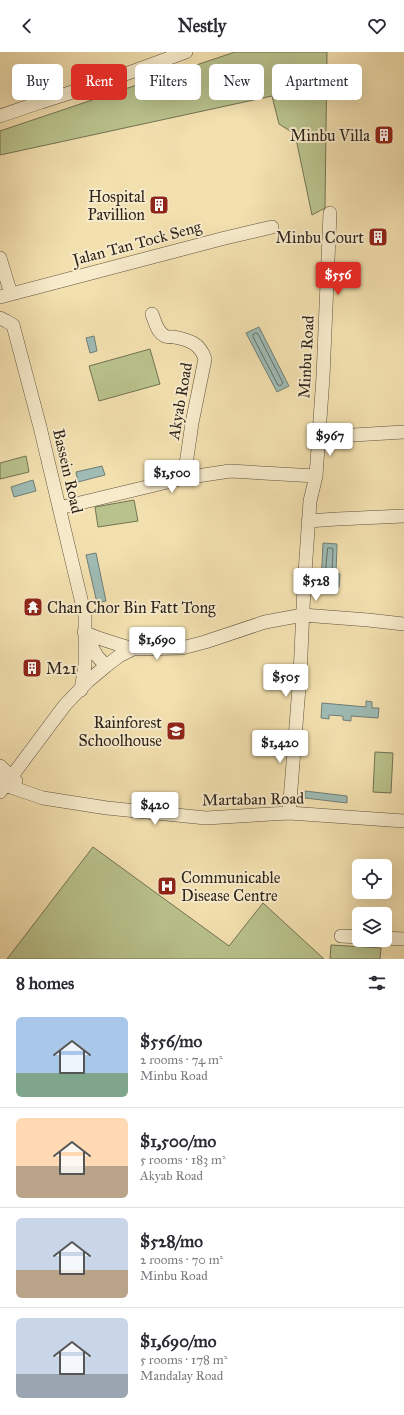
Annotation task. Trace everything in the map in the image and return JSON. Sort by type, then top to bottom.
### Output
[{"type":"street","points":[[0,116],[101,83],[186,52]]},
{"type":"street","name":"Minbu Road","points":[[289,813],[300,676],[308,521],[310,501],[316,476],[319,437],[330,213]]},
{"type":"street","name":"Jalan Tan Tock Seng","points":[[0,258],[5,295],[272,227]]},
{"type":"street","name":"Akyab Road","points":[[152,314],[158,329],[165,336],[194,343],[203,352],[205,359],[192,423],[184,478]]},
{"type":"street","name":"Bassein Road","points":[[3,319],[13,326],[40,427],[85,616],[85,666],[81,690]]},
{"type":"street","points":[[319,437],[404,432]]},
{"type":"street","points":[[59,508],[184,478],[230,472],[316,476]]},
{"type":"street","points":[[308,521],[404,516]]},
{"type":"street","points":[[84,632],[98,639],[108,640],[133,649],[182,648],[206,642],[265,622],[303,615],[404,624]]},
{"type":"street","name":"Bassein Road","points":[[84,632],[97,656],[106,666]]},
{"type":"street","points":[[4,784],[65,705],[106,666],[119,656],[133,649]]},
{"type":"street","points":[[0,766],[4,784]]},
{"type":"street","name":"Martaban Road","points":[[4,784],[33,795],[107,808],[206,818],[289,813],[404,821]]},
{"type":"street","points":[[341,936],[352,937]]},
{"type":"street","points":[[392,938],[404,939]]},
{"type":"green space","points":[[235,52],[327,52],[327,64],[272,64],[272,96],[264,98],[264,64],[209,64],[209,100],[254,100],[0,155],[0,131],[92,100],[127,100],[127,88],[135,86],[135,100],[201,100],[201,64],[199,64]]},
{"type":"green space","points":[[273,100],[326,100],[325,208],[312,215],[295,134],[279,124]]},
{"type":"green space","points":[[150,349],[160,384],[99,401],[89,366]]},
{"type":"green space","points":[[26,456],[29,472],[0,479],[0,463]]},
{"type":"green space","points":[[134,500],[138,521],[98,527],[95,507]]},
{"type":"green space","points":[[375,752],[393,753],[391,793],[373,792]]},
{"type":"green space","points":[[93,847],[229,946],[263,903],[324,959],[7,959]]},
{"type":"green space","points":[[331,945],[381,948],[380,959],[330,959]]},
{"type":"water","points":[[259,327],[289,386],[277,392],[246,333]]},
{"type":"water","points":[[94,336],[97,351],[90,353],[86,338]]},
{"type":"water","points":[[102,466],[105,475],[78,482],[76,472]]},
{"type":"water","points":[[33,480],[36,491],[14,497],[11,487]]},
{"type":"water","points":[[323,543],[337,544],[336,573],[340,574],[339,587],[321,585]]},
{"type":"water","points":[[96,553],[106,601],[97,603],[86,555]]},
{"type":"water","points":[[366,701],[372,702],[372,708],[379,708],[378,718],[351,716],[351,721],[343,720],[343,716],[329,715],[329,719],[321,718],[322,703],[366,707]]},
{"type":"water","points":[[305,791],[347,796],[347,803],[305,798]]},
{"type":"place","name":"Minbu Villa","points":[[384,135]]},
{"type":"place","name":"Hospital Pavillion","points":[[159,205]]},
{"type":"place","name":"Minbu Court","points":[[378,237]]},
{"type":"place","name":"Chan Chor Bin Fatt Tong","points":[[33,607]]},
{"type":"place","name":"M21","points":[[32,668]]},
{"type":"place","name":"Rainforest Schoolhouse","points":[[176,731]]},
{"type":"place","name":"Communicable Disease Centre","points":[[167,886]]}]
